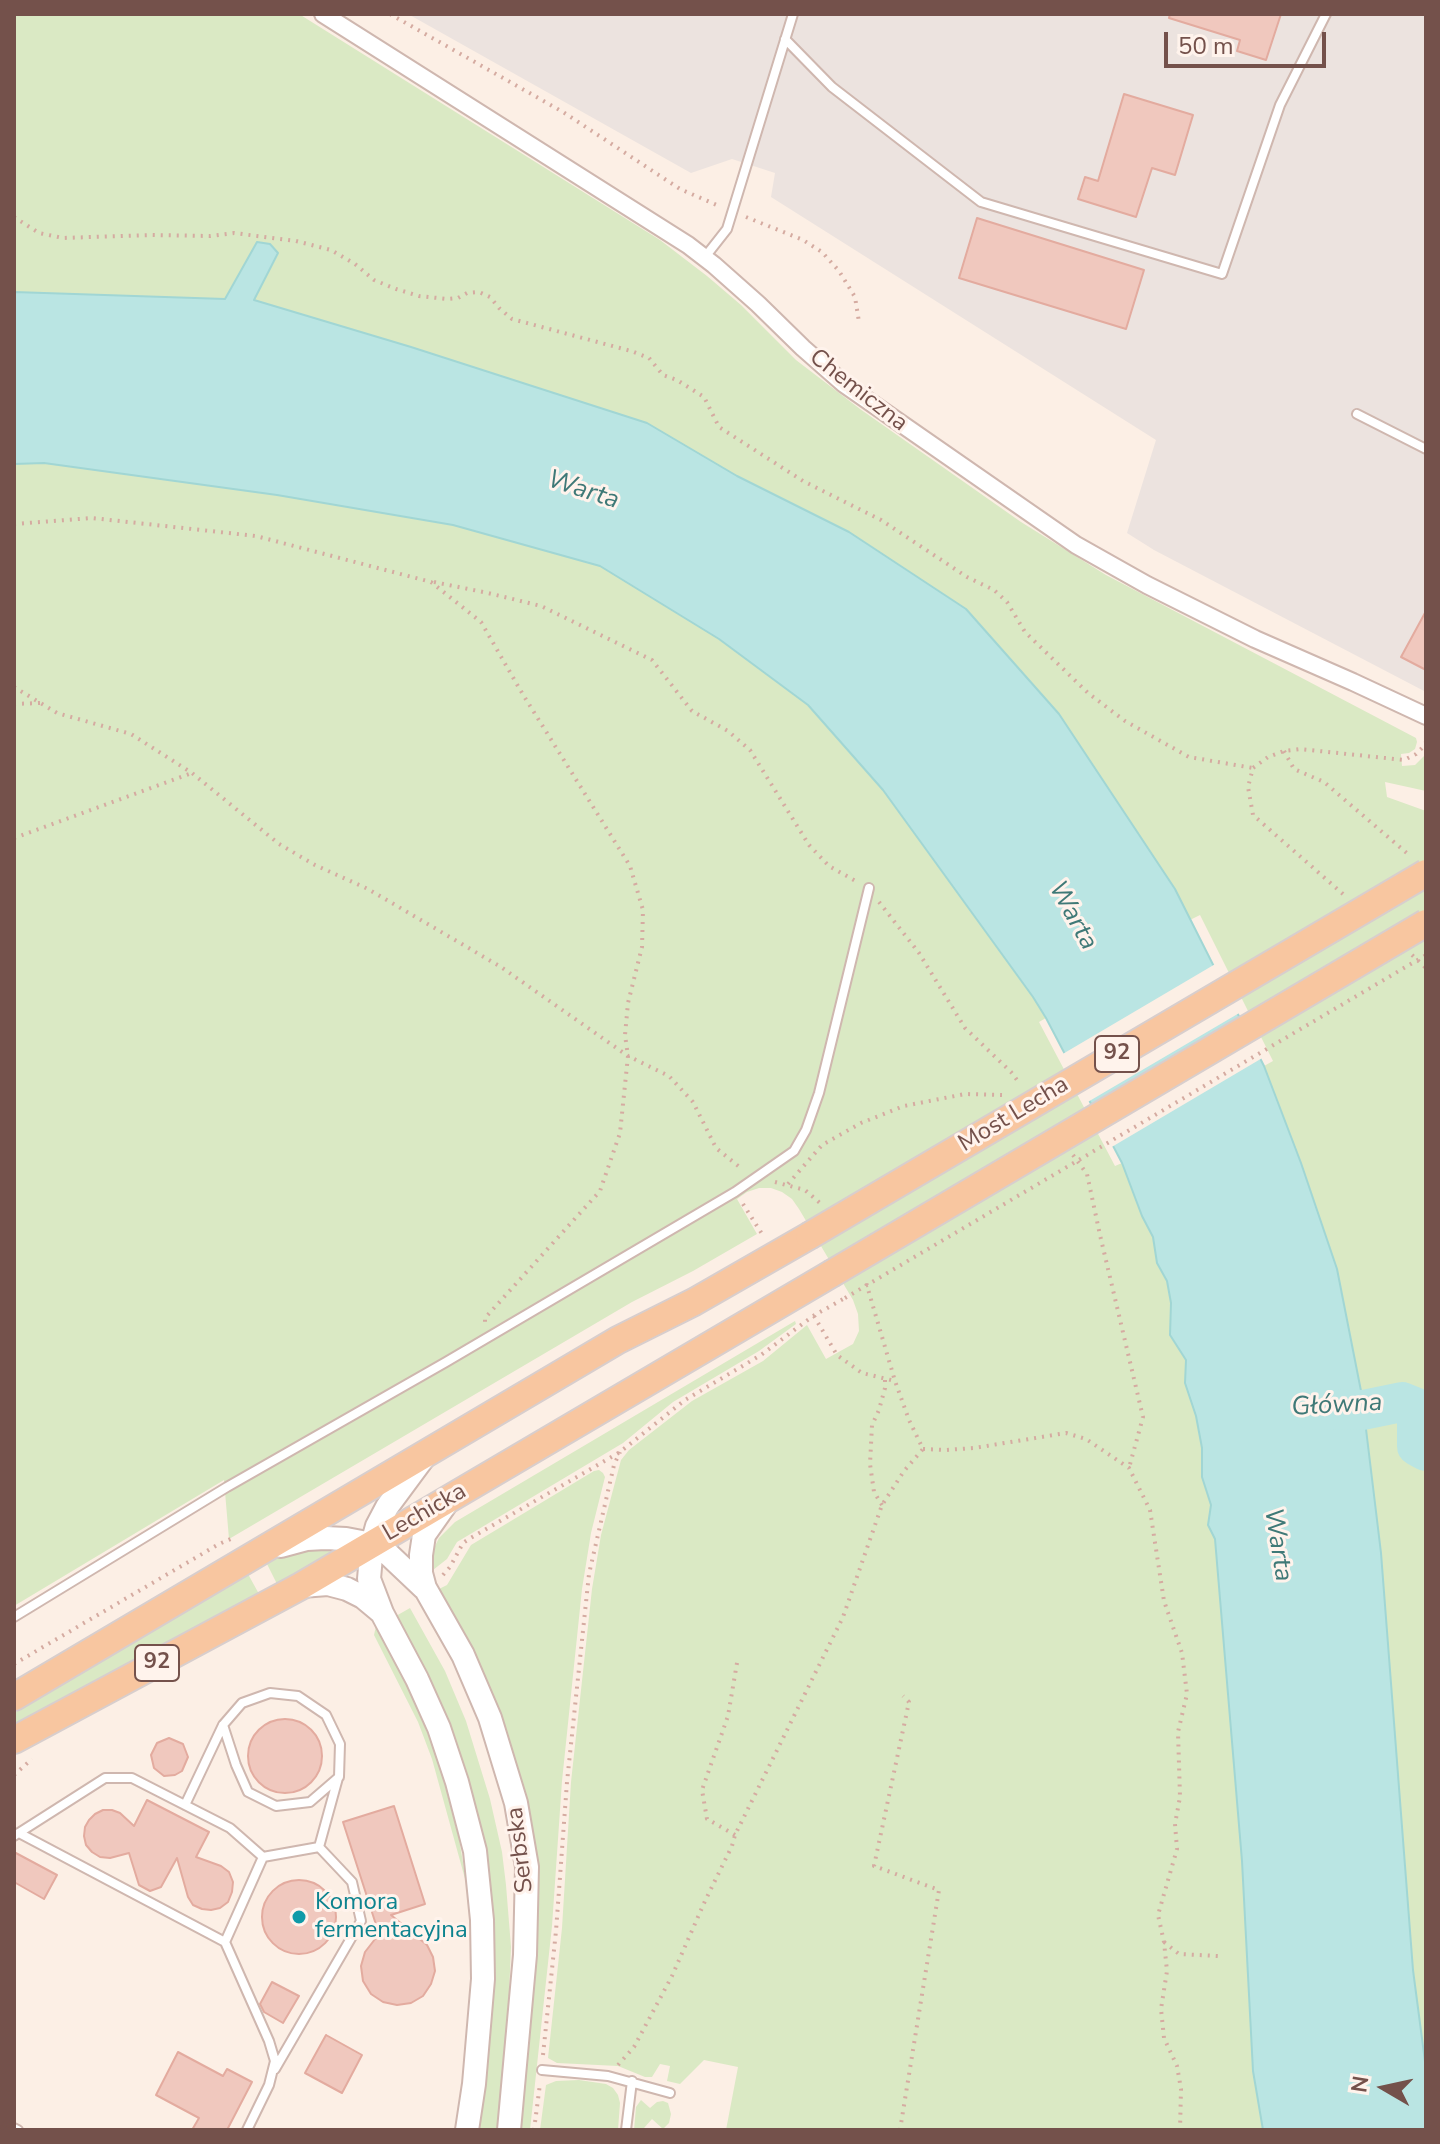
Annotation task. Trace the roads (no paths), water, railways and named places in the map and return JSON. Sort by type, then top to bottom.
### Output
[{"type":"main road","name":"Most Lecha","points":[[809,1236],[1420,866]]},
{"type":"main road","name":"Most Lecha","points":[[831,1274],[1426,923]]},
{"type":"main road","name":"Lechicka","points":[[14,1697],[245,1548],[426,1454],[618,1340],[809,1236]]},
{"type":"main road","name":"Lechicka","points":[[14,1740],[301,1586],[831,1274]]},
{"type":"street","name":"Chemiczna","points":[[323,14],[666,230],[704,258],[844,384],[1076,545],[1147,585],[1255,639],[1426,716]]},
{"type":"street","name":"Serbska","points":[[426,1454],[387,1507],[377,1526],[369,1579],[382,1613],[439,1728],[475,1851],[482,1920],[483,1979],[467,2130]]},
{"type":"street","name":"Serbska","points":[[450,1499],[424,1535],[421,1564],[490,1718],[509,1775],[527,1867],[527,1931],[509,2130]]},
{"type":"street","points":[[245,1548],[307,1539],[346,1539],[372,1544]]},
{"type":"street","name":"Serbska","points":[[372,1544],[431,1584]]},
{"type":"street","name":"Serbska","points":[[301,1586],[328,1584],[347,1589],[363,1597],[382,1613]]},
{"type":"lane","points":[[704,258],[727,229],[793,14]]},
{"type":"lane","points":[[785,39],[832,87],[981,202],[1222,274],[1280,105],[1326,14]]},
{"type":"lane","points":[[1357,414],[1426,449]]},
{"type":"lane","points":[[14,1617],[227,1487],[735,1192],[794,1151],[806,1130],[819,1093],[869,888]]},
{"type":"lane","points":[[185,1805],[223,1725],[242,1703],[270,1693],[298,1696],[326,1715],[340,1744],[339,1777],[319,1847]]},
{"type":"lane","points":[[223,1725],[248,1792],[276,1806],[310,1802],[339,1777]]},
{"type":"lane","points":[[247,2130],[269,2085],[275,2061],[225,1942],[17,1835],[105,1778],[132,1778],[230,1828],[263,1857]]},
{"type":"lane","points":[[263,1857],[319,1847]]},
{"type":"lane","points":[[272,2073],[361,1921],[352,1882],[319,1847]]},
{"type":"lane","points":[[225,1942],[263,1857]]},
{"type":"lane","points":[[542,2070],[608,2076],[670,2093]]},
{"type":"lane","points":[[626,2130],[632,2081]]},
{"type":"water","name":"Warta","points":[[257,242],[270,244],[278,253],[254,300],[647,423],[737,476],[849,532],[966,609],[1059,714],[1175,889],[1264,1066],[1337,1269],[1362,1396],[1381,1553],[1413,1970],[1426,2069],[1426,2130],[1263,2130],[1253,2071],[1242,1861],[1215,1539],[1208,1525],[1211,1505],[1202,1477],[1202,1448],[1196,1416],[1185,1383],[1186,1360],[1170,1335],[1171,1303],[1167,1281],[1157,1263],[1153,1237],[1122,1163],[1046,1018],[883,790],[808,705],[719,639],[600,566],[453,525],[277,495],[44,463],[14,464],[14,292],[225,299]]},
{"type":"waterway","name":"Główna","points":[[1311,1409],[1363,1410],[1402,1402],[1417,1408],[1417,1446],[1426,1451]]},
{"type":"place","name":"Komora fermentacyjna","points":[[299,1917]]}]
